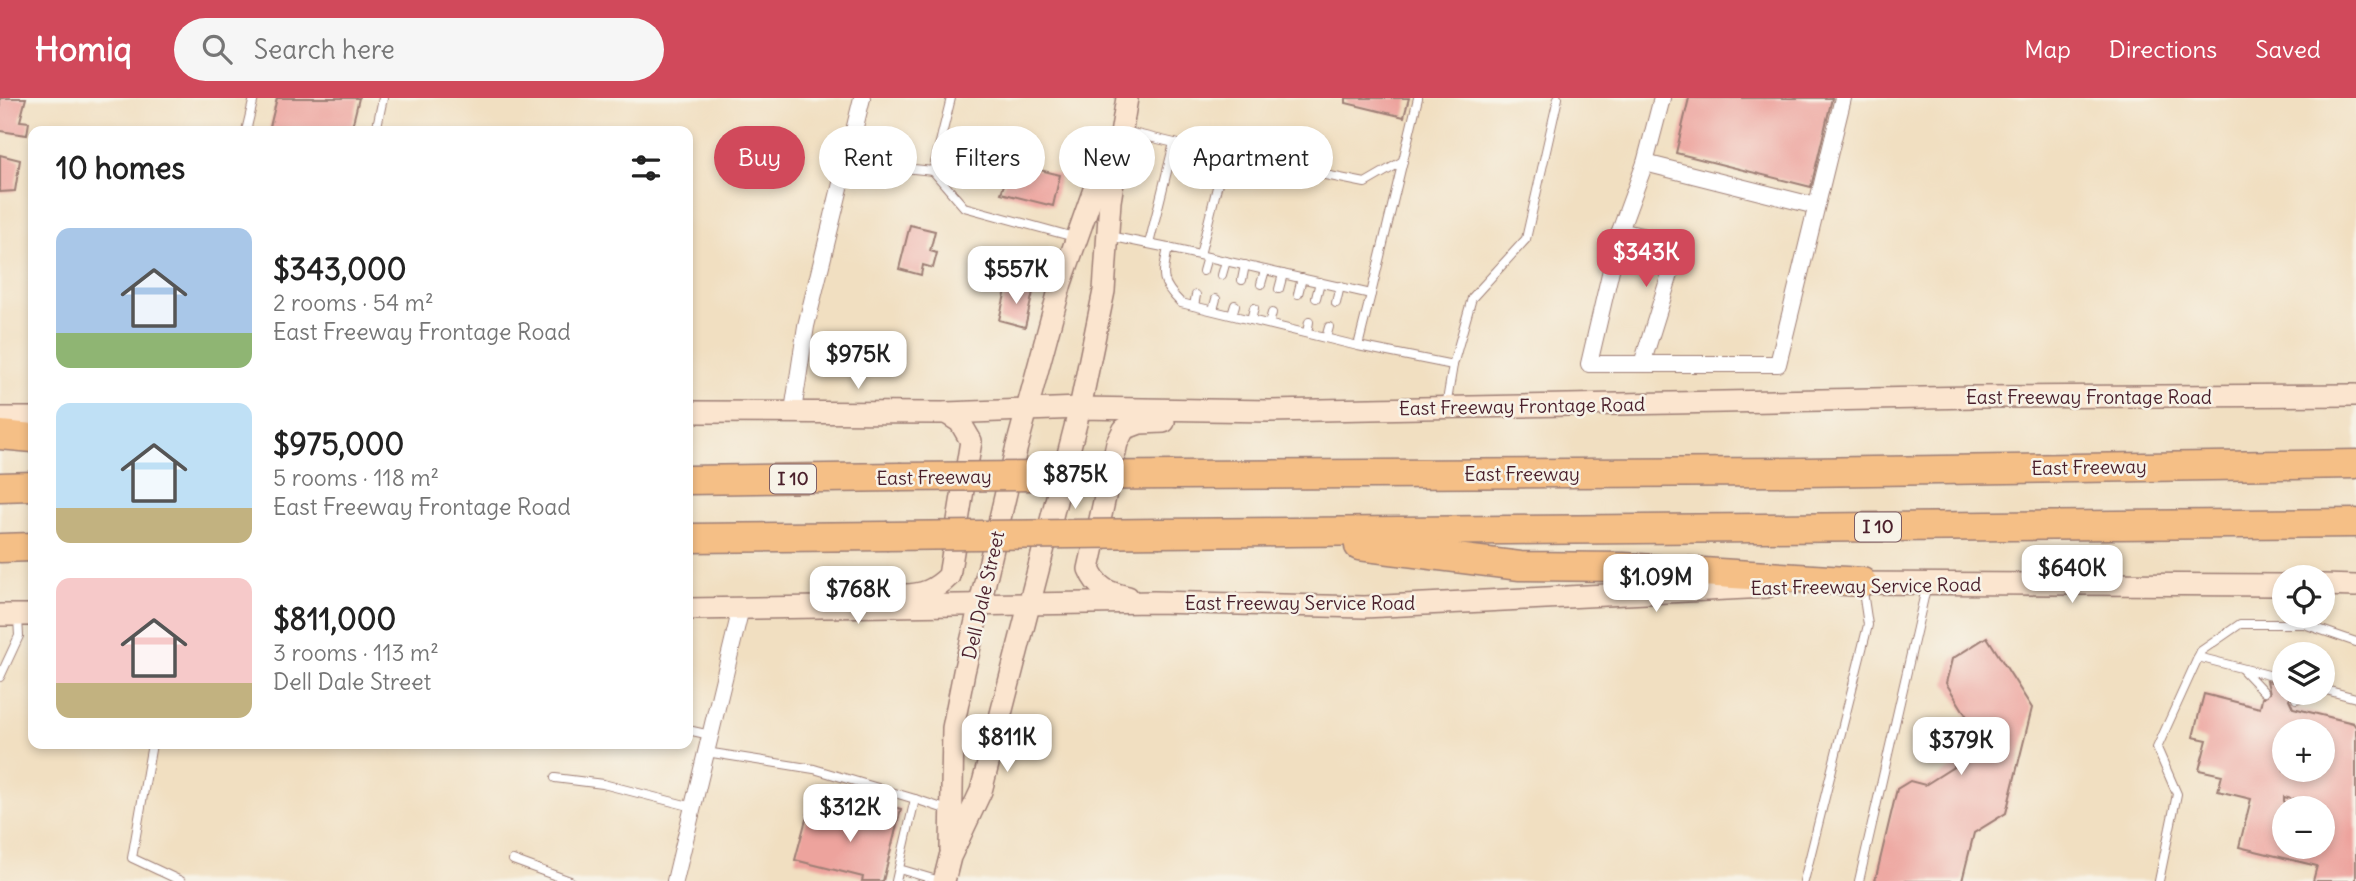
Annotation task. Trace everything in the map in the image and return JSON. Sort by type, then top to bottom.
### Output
[{"type":"highway","points":[[0,435],[28,438]]},
{"type":"highway","points":[[2073,467],[2356,451]]},
{"type":"highway","name":"East Freeway","points":[[693,480],[2356,464]]},
{"type":"highway","points":[[0,486],[28,486]]},
{"type":"highway","name":"I 10","points":[[693,538],[2356,523]]},
{"type":"highway","points":[[1241,532],[1520,566],[1623,567],[1862,582]]},
{"type":"highway","points":[[0,548],[28,547]]},
{"type":"main road","name":"Dell Dale Street","points":[[1123,126],[1127,99]]},
{"type":"main road","name":"Dell Dale Street","points":[[950,857],[953,728],[1016,450],[1061,283],[1127,99]]},
{"type":"main road","name":"Dell Dale Street","points":[[942,881],[950,857],[981,790],[1080,408],[1104,292],[1114,189]]},
{"type":"main road","name":"East Freeway Frontage Road","points":[[693,412],[946,413],[1080,408],[1270,411],[1960,397],[2356,394]]},
{"type":"main road","points":[[1154,602],[1107,593],[1094,581],[1089,569],[1117,443],[1124,429],[1140,423],[1244,417],[1270,411]]},
{"type":"main road","points":[[784,607],[815,596],[918,595],[937,588],[949,576],[971,442],[960,422],[946,413]]},
{"type":"main road","points":[[0,418],[28,418]]},
{"type":"main road","name":"East Freeway Service Road","points":[[1030,604],[1154,602],[1364,607],[1862,582],[2272,585]]},
{"type":"main road","points":[[2335,585],[2356,586]]},
{"type":"main road","points":[[693,609],[1030,604]]},
{"type":"street","points":[[855,126],[862,98]]},
{"type":"street","points":[[1662,98],[1645,163],[1620,231],[1589,364],[1777,364],[1843,98]]},
{"type":"street","points":[[1645,163],[1816,206]]},
{"type":"street","points":[[793,411],[806,326],[839,189]]},
{"type":"street","points":[[1620,231],[1679,245],[1642,364]]},
{"type":"street","points":[[676,881],[741,608]]},
{"type":"lane","points":[[247,126],[254,98]]},
{"type":"lane","points":[[377,126],[383,98]]},
{"type":"lane","points":[[944,126],[951,98]]},
{"type":"lane","points":[[1358,346],[1418,98]]},
{"type":"lane","points":[[1446,407],[1453,365],[1472,298],[1526,239],[1558,98]]},
{"type":"lane","points":[[1333,177],[1365,183],[1403,161]]},
{"type":"lane","points":[[1149,244],[1169,163]]},
{"type":"lane","points":[[948,189],[964,207],[1077,238]]},
{"type":"lane","points":[[1203,271],[1203,256],[1218,189]]},
{"type":"lane","points":[[1108,236],[1371,293]]},
{"type":"lane","points":[[1168,248],[1163,270],[1165,287],[1181,303],[1358,346],[1453,365]]},
{"type":"lane","points":[[1222,275],[1226,261]]},
{"type":"lane","points":[[1242,280],[1245,265]]},
{"type":"lane","points":[[1261,284],[1265,270]]},
{"type":"lane","points":[[1279,289],[1283,274]]},
{"type":"lane","points":[[1298,294],[1302,278]]},
{"type":"lane","points":[[1316,298],[1320,282]]},
{"type":"lane","points":[[1336,303],[1340,286]]},
{"type":"lane","points":[[1194,306],[1196,295]]},
{"type":"lane","points":[[1213,310],[1216,299]]},
{"type":"lane","points":[[1232,315],[1235,304]]},
{"type":"lane","points":[[1251,320],[1254,308]]},
{"type":"lane","points":[[1269,324],[1272,313]]},
{"type":"lane","points":[[1289,329],[1291,319]]},
{"type":"lane","points":[[1307,333],[1310,322]]},
{"type":"lane","points":[[1326,338],[1329,327]]},
{"type":"lane","points":[[1804,881],[1868,625],[1862,582]]},
{"type":"lane","points":[[1859,881],[1927,584]]},
{"type":"lane","points":[[0,677],[19,636],[17,615]]},
{"type":"lane","points":[[2159,881],[2177,794],[2157,748],[2201,651],[2240,624],[2304,624],[2356,642]]},
{"type":"lane","points":[[2198,657],[2272,676]]},
{"type":"lane","points":[[2241,668],[2264,692]]},
{"type":"lane","points":[[2335,692],[2356,698]]},
{"type":"lane","points":[[693,734],[708,744],[814,769],[951,811]]},
{"type":"lane","points":[[151,749],[132,858],[181,881]]},
{"type":"lane","points":[[555,778],[603,784],[693,807]]},
{"type":"lane","points":[[897,881],[915,799]]},
{"type":"lane","points":[[513,860],[570,881]]},
{"type":"lane","points":[[899,869],[942,881]]},
{"type":"building","points":[[0,98],[26,98],[20,121],[29,122],[27,135],[0,131]]},
{"type":"building","points":[[277,98],[359,98],[352,126],[270,126]]},
{"type":"building","points":[[1346,98],[1409,98],[1404,117],[1346,103]]},
{"type":"building","points":[[1689,98],[1832,98],[1811,187],[1676,153]]},
{"type":"building","points":[[0,155],[20,160],[15,191],[0,192]]},
{"type":"building","points":[[1045,171],[1059,175],[1053,206],[1001,193],[1002,189],[1045,189]]},
{"type":"building","points":[[910,225],[935,231],[930,251],[937,253],[933,268],[923,265],[921,275],[899,269]]},
{"type":"building","points":[[1007,286],[1033,292],[1025,327],[999,320]]},
{"type":"building","points":[[1987,637],[2032,708],[2006,813],[1974,833],[1962,881],[1875,881],[1897,789],[1910,781],[1925,785],[1958,764],[1969,720],[1946,683],[1952,659]]},
{"type":"building","points":[[2267,681],[2272,682],[2272,705],[2292,705],[2293,708],[2353,723],[2356,727],[2356,881],[2313,881],[2317,866],[2288,859],[2335,859],[2335,796],[2272,796],[2272,855],[2239,847],[2251,799],[2218,791],[2222,775],[2199,770],[2207,740],[2193,737],[2204,694],[2260,708],[2262,698],[2270,693]]},
{"type":"building","points":[[881,804],[901,809],[883,881],[862,881],[863,877],[795,860],[808,812],[875,828]]}]
